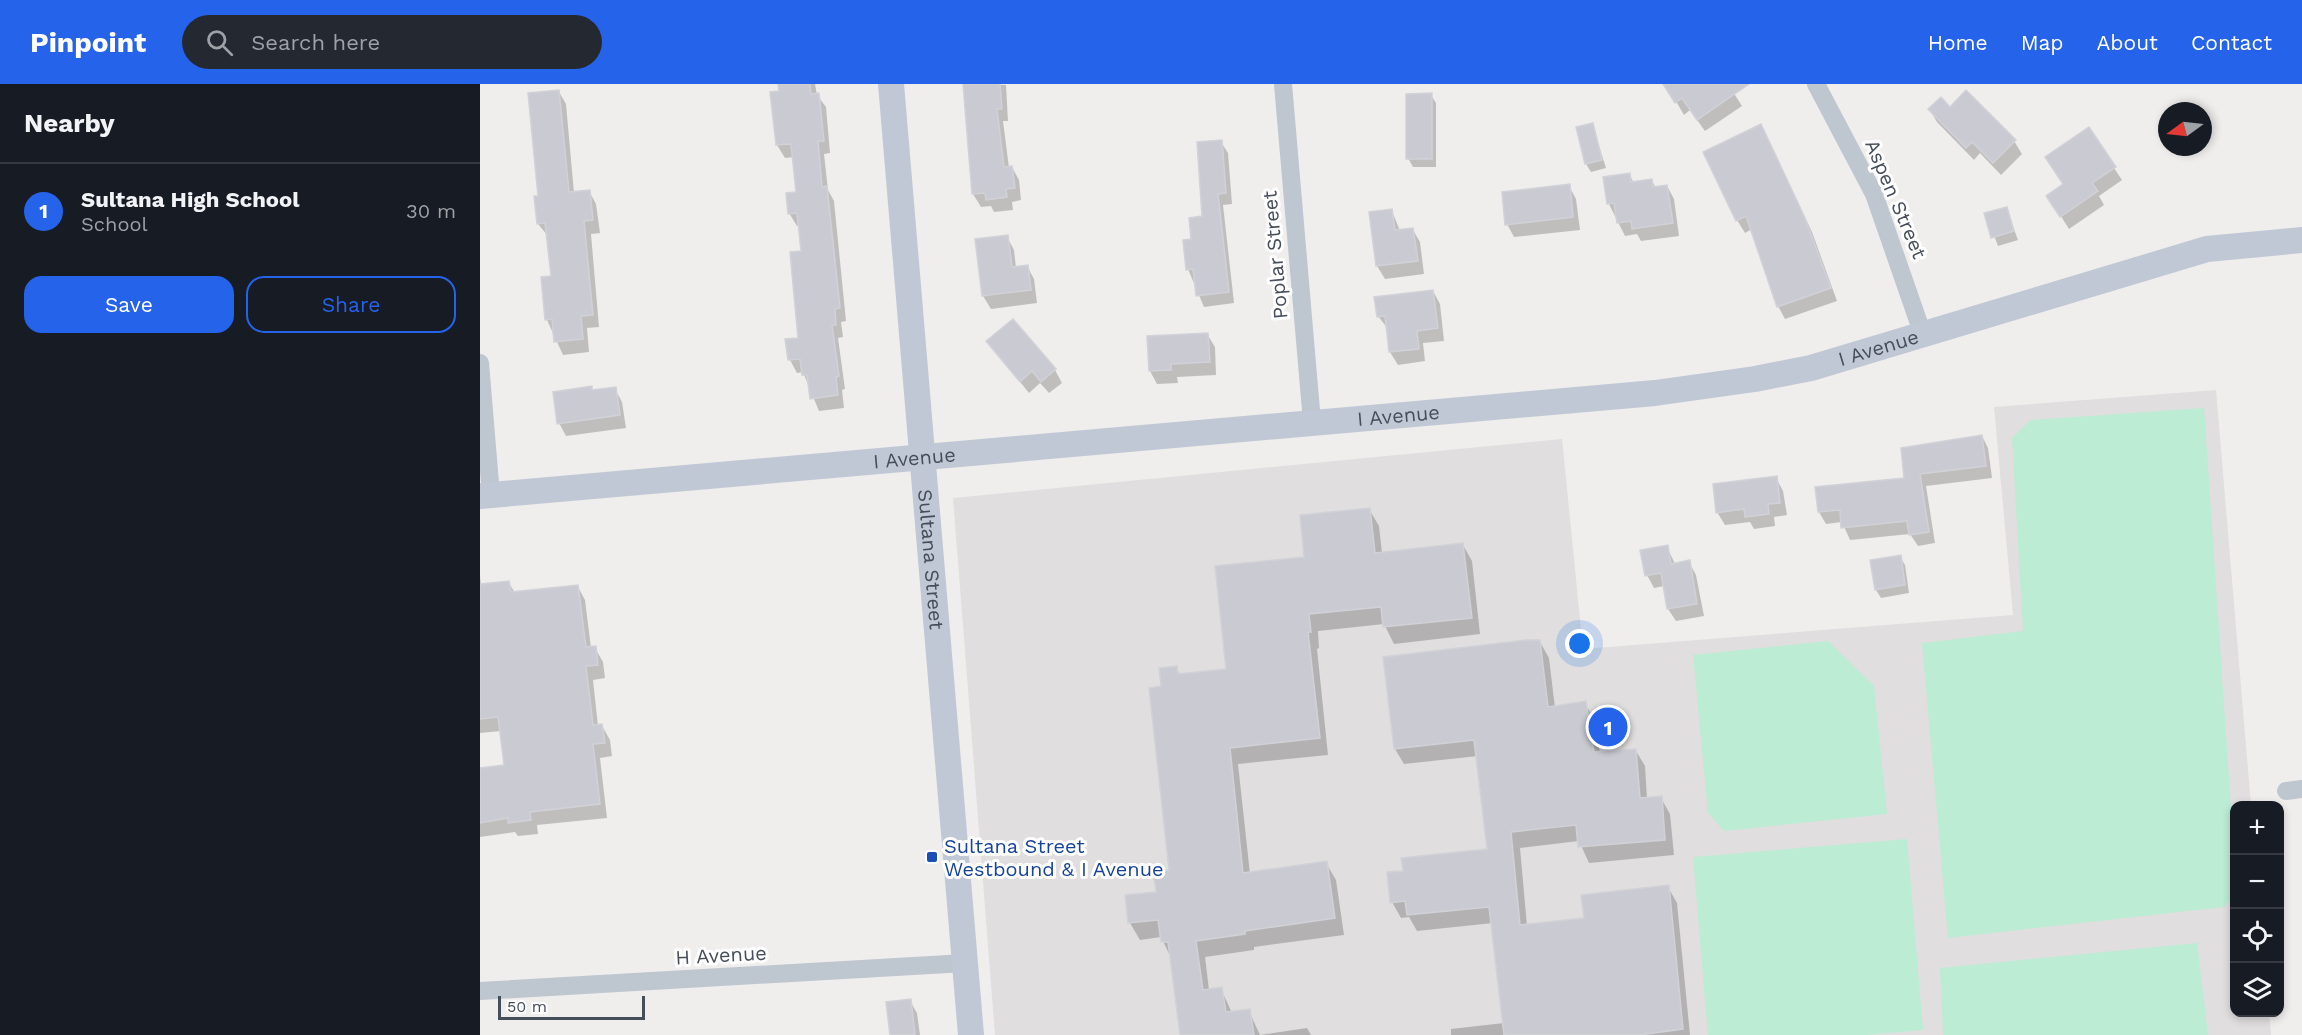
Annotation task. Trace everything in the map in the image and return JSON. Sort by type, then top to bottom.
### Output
[{"type":"main road","name":"Sultana Street","points":[[891,84],[971,1035]]},
{"type":"main road","name":"I Avenue","points":[[486,496],[921,456],[1610,398],[1755,379],[1811,368],[2207,249],[2302,240]]},
{"type":"street","name":"Poplar Street","points":[[1283,84],[1312,422]]},
{"type":"street","name":"Aspen Street","points":[[1816,84],[1874,194],[1923,335]]},
{"type":"street","points":[[480,363],[486,496]]},
{"type":"street","name":"H Avenue","points":[[480,991],[965,963]]},
{"type":"shaded area","points":[[2216,390],[2251,801],[2230,801],[2230,1017],[2269,1017],[2271,1035],[995,1035],[953,498],[1562,439],[1583,649],[2013,615],[1994,407]]},
{"type":"green space","points":[[2204,408],[2230,801],[2230,900],[2224,907],[1948,938],[1922,643],[2023,631],[2012,438],[2031,420]]},
{"type":"green space","points":[[1828,641],[1874,686],[1887,814],[1724,831],[1708,813],[1693,655]]},
{"type":"green space","points":[[1907,839],[1923,1030],[1867,1035],[1708,1035],[1693,857]]},
{"type":"green space","points":[[2197,943],[2208,1035],[1943,1035],[1940,968]]},
{"type":"building","points":[[778,84],[810,84],[811,94],[819,93],[824,141],[818,141],[822,187],[827,186],[840,308],[835,309],[836,325],[832,325],[839,376],[836,377],[838,395],[810,399],[807,375],[802,375],[800,359],[788,360],[785,339],[798,338],[790,252],[801,251],[797,213],[788,214],[786,193],[796,192],[791,144],[776,145],[770,92],[779,91]]},
{"type":"building","points":[[963,84],[1000,84],[1002,109],[997,109],[1004,167],[1012,166],[1015,188],[1006,189],[1007,197],[986,200],[985,193],[972,194]]},
{"type":"building","points":[[1663,84],[1749,84],[1697,120],[1682,98],[1675,103]]},
{"type":"building","points":[[559,90],[569,192],[590,190],[593,220],[584,221],[593,315],[581,316],[583,339],[554,342],[552,319],[545,320],[541,277],[551,276],[545,223],[537,224],[534,196],[538,196],[528,93]]},
{"type":"building","points":[[1966,90],[2016,140],[1993,163],[1972,142],[1966,148],[1928,109],[1941,97],[1950,107]]},
{"type":"building","points":[[1432,93],[1432,159],[1406,159],[1406,94]]},
{"type":"building","points":[[1593,123],[1602,160],[1585,164],[1576,127]]},
{"type":"building","points":[[1761,124],[1805,218],[1831,288],[1777,307],[1746,216],[1736,221],[1703,152]]},
{"type":"building","points":[[2089,127],[2116,167],[2092,183],[2098,191],[2060,217],[2046,196],[2063,184],[2045,157]]},
{"type":"building","points":[[1222,140],[1226,193],[1218,194],[1229,292],[1196,296],[1193,269],[1186,270],[1183,240],[1191,239],[1189,218],[1202,216],[1197,142]]},
{"type":"building","points":[[1630,173],[1631,182],[1652,179],[1653,187],[1667,185],[1673,223],[1632,229],[1631,221],[1617,223],[1614,203],[1607,204],[1603,177]]},
{"type":"building","points":[[1570,184],[1573,217],[1505,225],[1502,192]]},
{"type":"building","points":[[2007,207],[2014,231],[1991,238],[1984,213]]},
{"type":"building","points":[[1392,209],[1395,230],[1413,228],[1418,261],[1376,266],[1369,212]]},
{"type":"building","points":[[1008,235],[1012,267],[1028,265],[1031,290],[982,296],[975,239]]},
{"type":"building","points":[[1433,290],[1438,328],[1417,331],[1419,349],[1389,352],[1385,316],[1377,317],[1374,297]]},
{"type":"building","points":[[1013,319],[1056,369],[1041,382],[1032,371],[1020,382],[986,341]]},
{"type":"building","points":[[1208,333],[1210,362],[1171,364],[1171,370],[1149,371],[1147,336]]},
{"type":"building","points":[[592,386],[592,390],[616,387],[620,415],[557,424],[553,392]]},
{"type":"building","points":[[1982,435],[1986,466],[1920,474],[1929,532],[1909,535],[1907,521],[1841,528],[1840,510],[1818,512],[1815,487],[1904,478],[1901,448]]},
{"type":"building","points":[[1777,476],[1780,503],[1768,504],[1769,514],[1745,517],[1744,509],[1716,513],[1713,484]]},
{"type":"building","points":[[1370,508],[1375,553],[1463,543],[1472,618],[1383,627],[1381,607],[1309,614],[1311,632],[1308,632],[1320,738],[1230,748],[1243,873],[1327,861],[1335,918],[1245,931],[1245,934],[1196,941],[1203,990],[1222,987],[1226,1012],[1250,1009],[1254,1035],[1180,1035],[1168,942],[1161,942],[1158,920],[1128,923],[1125,895],[1156,892],[1153,871],[1169,870],[1149,688],[1161,686],[1159,668],[1177,666],[1178,674],[1226,669],[1215,566],[1304,557],[1300,515]]},
{"type":"building","points":[[1668,545],[1671,564],[1690,560],[1697,604],[1667,609],[1661,573],[1645,576],[1640,550]]},
{"type":"building","points":[[1901,555],[1905,585],[1875,590],[1870,560]]},
{"type":"building","points":[[509,581],[511,592],[578,585],[586,647],[596,646],[598,665],[586,666],[593,725],[602,724],[605,743],[593,744],[600,804],[530,812],[531,820],[508,823],[508,818],[480,823],[480,768],[504,765],[498,717],[480,719],[480,584]]},
{"type":"building","points":[[1540,640],[1548,707],[1586,701],[1594,752],[1636,749],[1640,798],[1662,796],[1665,840],[1578,847],[1576,825],[1511,832],[1520,925],[1584,918],[1581,895],[1669,885],[1683,1029],[1639,1035],[1504,1035],[1489,907],[1407,915],[1405,901],[1390,903],[1387,872],[1403,871],[1401,858],[1487,849],[1474,740],[1394,749],[1383,657]]},
{"type":"building","points":[[911,999],[915,1035],[890,1035],[886,1002]]},
{"type":"place","name":"Sultana High School","points":[[1608,727]]},
{"type":"place","name":"Sultana Street Westbound & I Avenue","points":[[932,857]]}]
